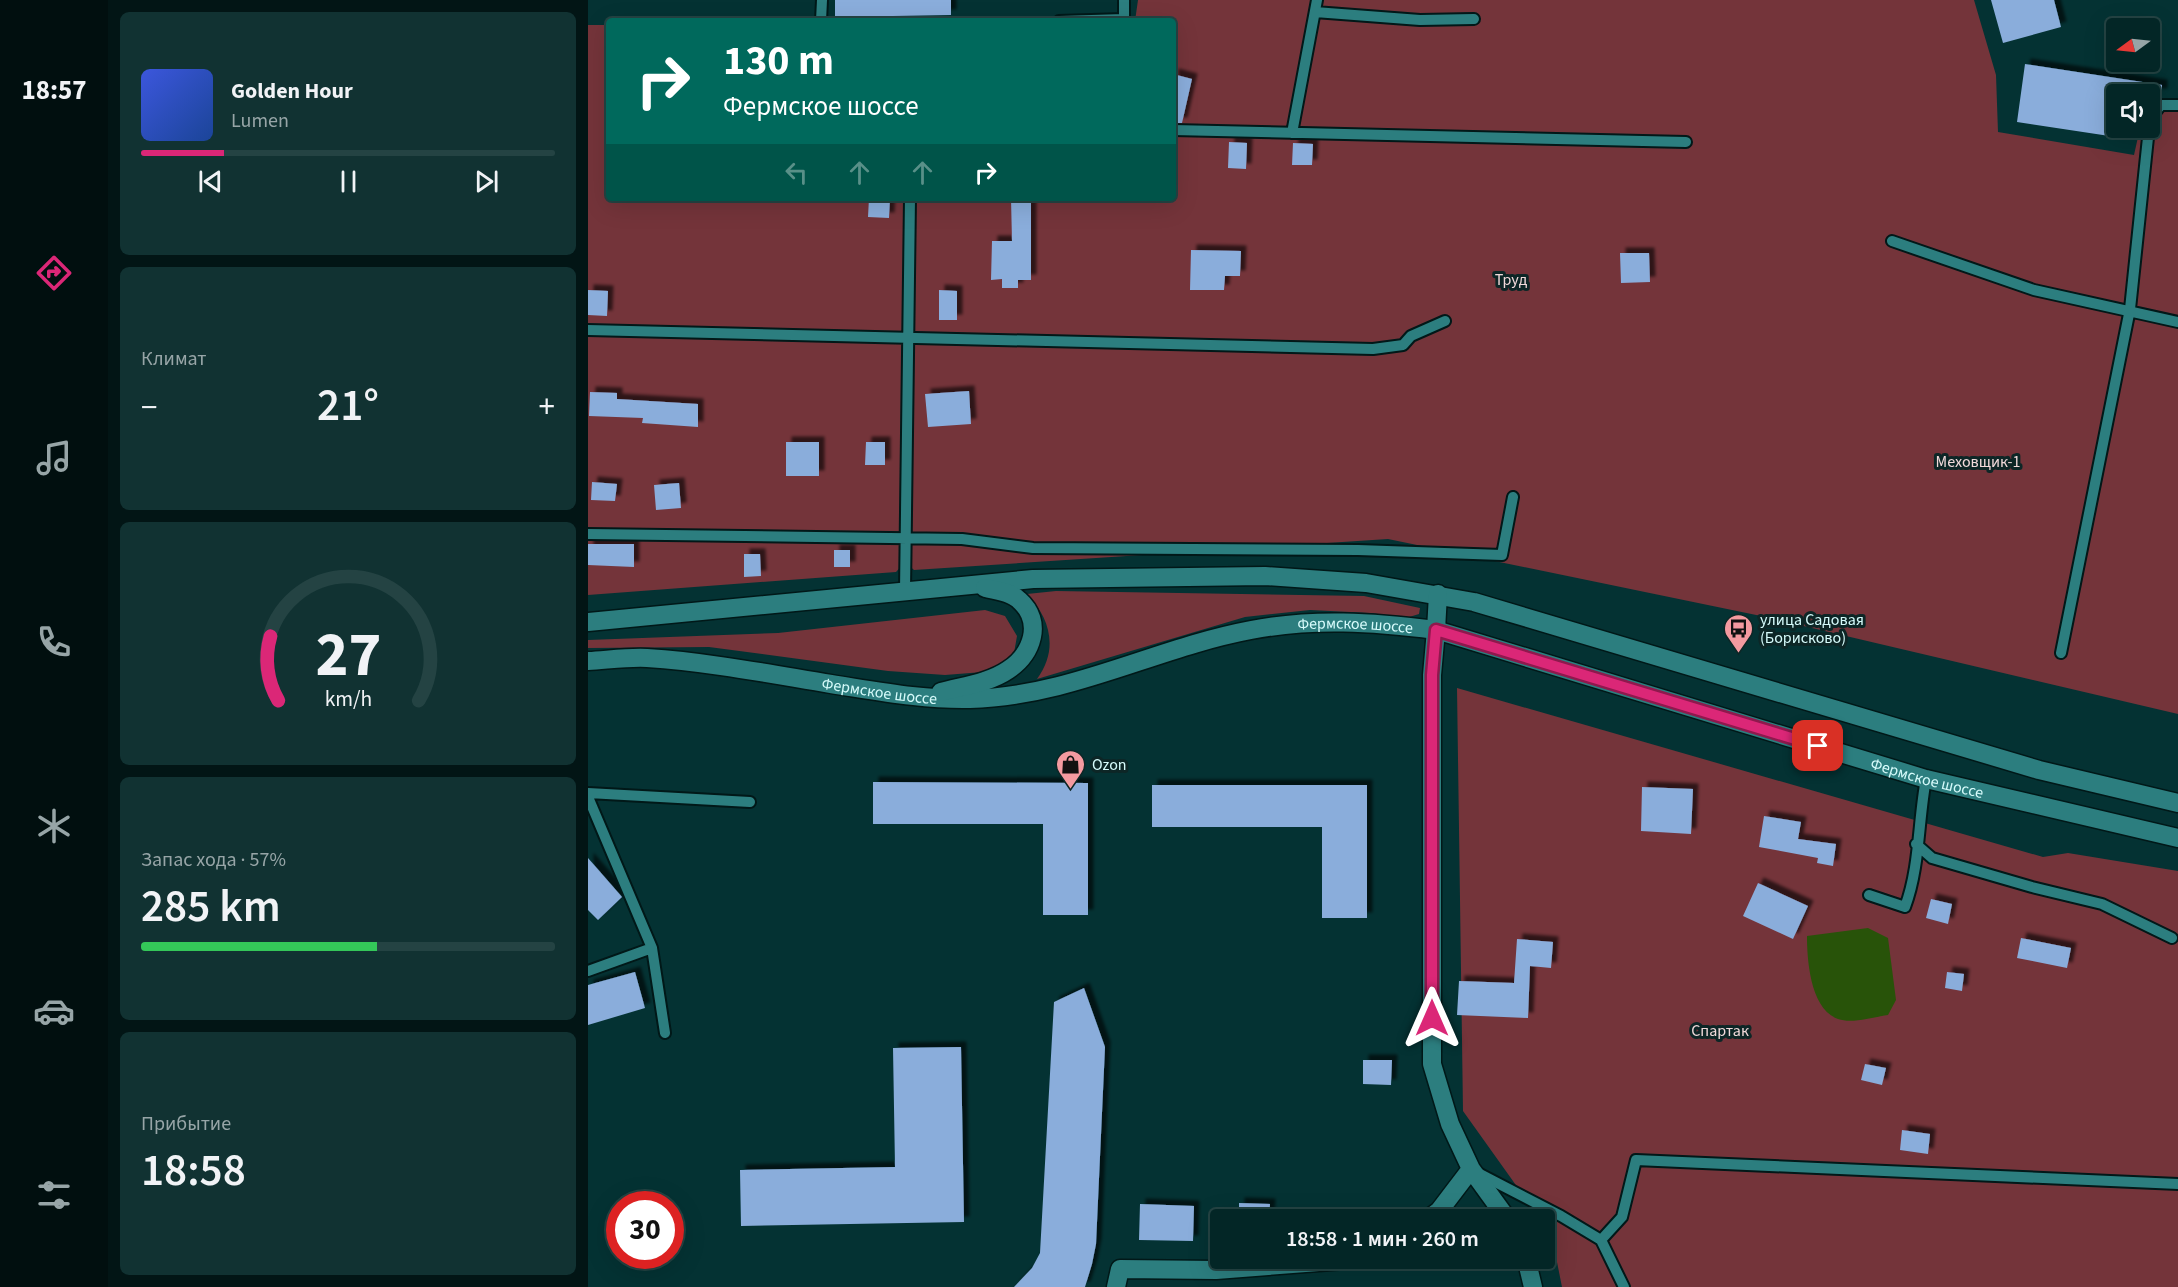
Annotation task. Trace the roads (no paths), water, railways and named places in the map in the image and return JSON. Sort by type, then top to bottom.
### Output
[{"type":"main road","points":[[588,622],[1033,579],[1265,576],[1366,584],[1438,594],[1731,677],[2040,770],[2178,803]]},
{"type":"main road","points":[[919,698],[988,680],[1008,670],[1024,656],[1032,641],[1033,625],[1028,611],[1018,598],[1003,591],[970,585]]},
{"type":"main road","points":[[1438,594],[1432,675],[1432,1064],[1450,1124],[1471,1169],[1500,1209]]},
{"type":"main road","name":"Фермское шоссе","points":[[588,661],[645,658],[716,665],[919,698],[970,699],[1016,695],[1078,682],[1208,640],[1294,623],[1336,621],[1436,630],[1926,779],[2178,838]]},
{"type":"main road","points":[[1441,1209],[1471,1169]]},
{"type":"main road","points":[[1116,1287],[1120,1269],[1229,1269]]},
{"type":"main road","points":[[1529,1269],[1533,1287]]},
{"type":"lane","points":[[821,18],[822,0]]},
{"type":"lane","points":[[1124,0],[1124,18]]},
{"type":"lane","points":[[1292,133],[1317,0]]},
{"type":"lane","points":[[1315,12],[1420,20],[1474,19]]},
{"type":"lane","points":[[2160,106],[2178,105]]},
{"type":"lane","points":[[1176,130],[1686,142]]},
{"type":"lane","points":[[2061,653],[2130,309],[2148,138]]},
{"type":"lane","points":[[905,591],[910,201]]},
{"type":"lane","points":[[1892,241],[2034,290],[2130,309],[2178,322]]},
{"type":"lane","points":[[588,330],[1373,349],[1403,345],[1411,336],[1445,321]]},
{"type":"lane","points":[[588,534],[962,539],[1033,548],[1358,550],[1502,555],[1513,497]]},
{"type":"lane","points":[[1869,895],[1905,907],[1910,893],[1926,779]]},
{"type":"lane","points":[[665,1033],[652,948],[588,795],[750,802]]},
{"type":"lane","points":[[1917,844],[1932,858],[2032,887],[2102,904],[2172,938]]},
{"type":"lane","points":[[588,971],[652,948]]},
{"type":"lane","points":[[1601,1240],[1622,1217],[1636,1160],[2178,1184]]},
{"type":"lane","points":[[1471,1169],[1561,1215],[1601,1240],[1624,1287]]},
{"type":"place","name":"улица Садовая (Борисково)","points":[[1739,654]]},
{"type":"place","name":"Ozon","points":[[1071,790]]},
{"type":"park label","name":"Труд","points":[[1511,279]]},
{"type":"park label","name":"Меховщик-1","points":[[1978,461]]},
{"type":"park label","name":"Спартак","points":[[1720,1030]]}]
